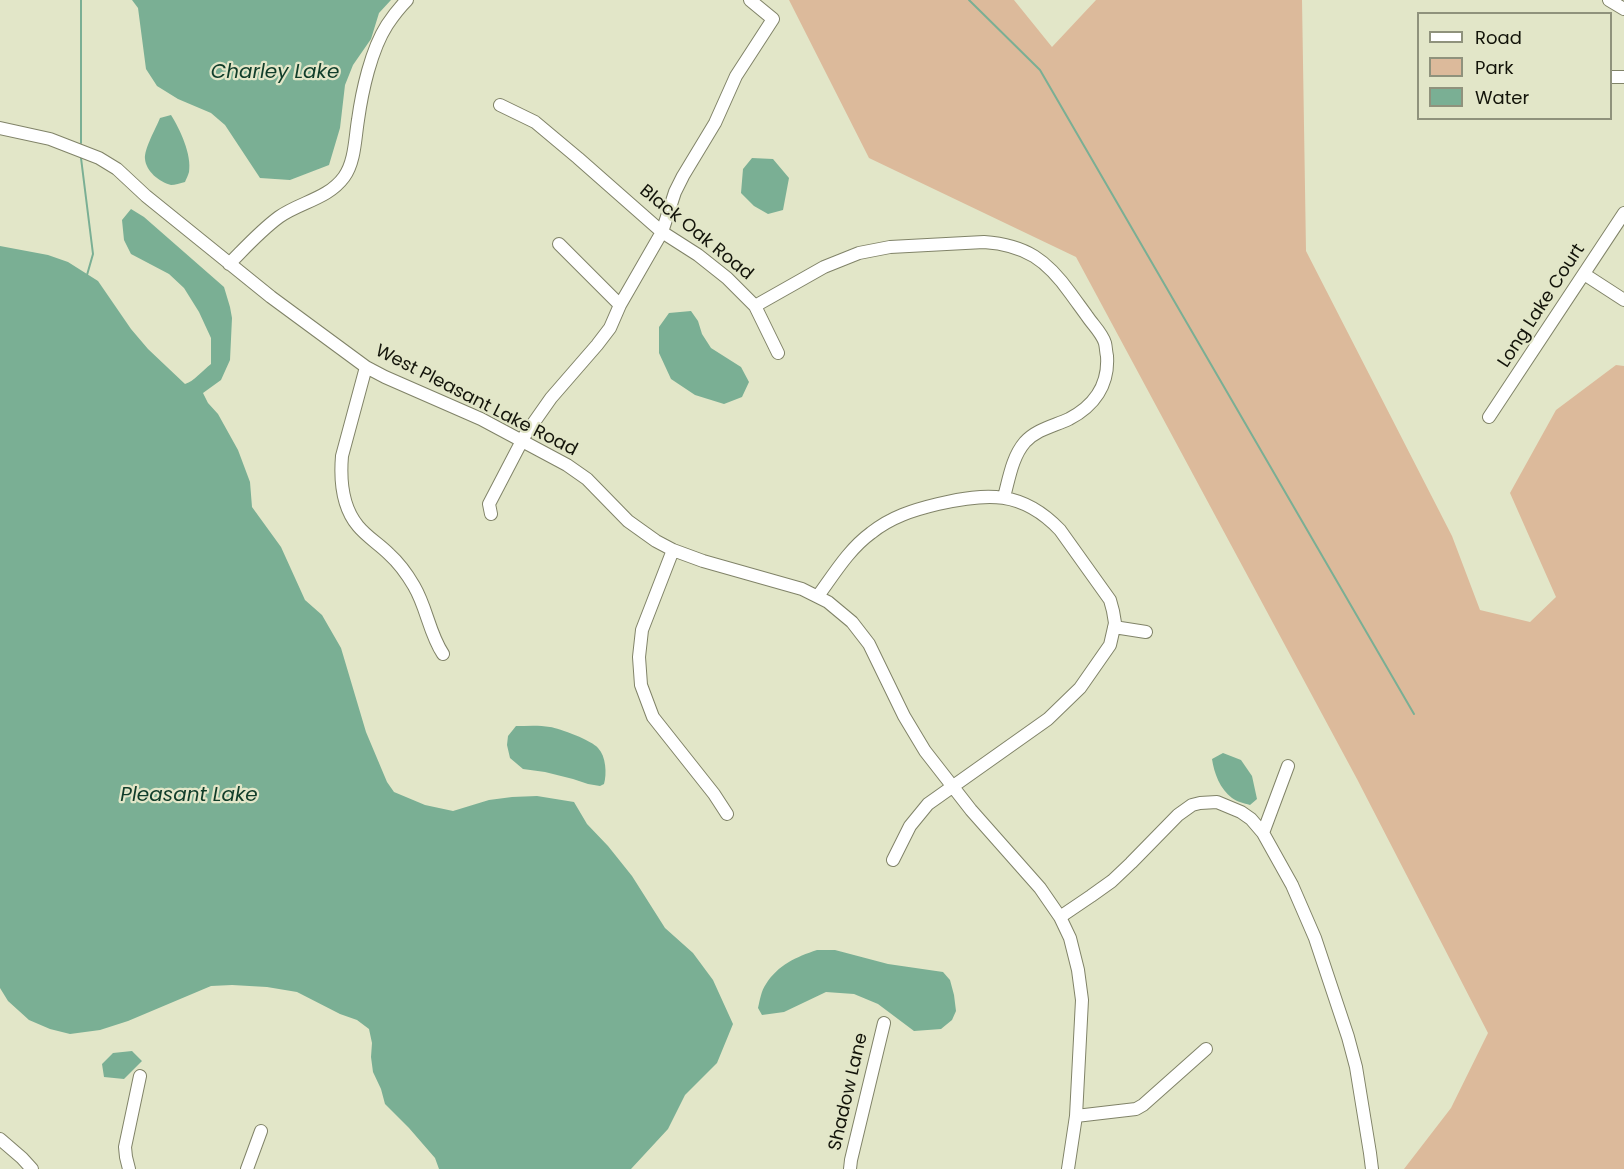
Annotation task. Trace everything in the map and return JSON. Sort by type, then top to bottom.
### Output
[{"type":"street","points":[[229,264],[277,219],[290,210],[324,196],[344,177],[350,166],[361,99],[371,63],[386,25],[407,0]]},
{"type":"street","points":[[491,514],[489,504],[522,441],[551,398],[610,328],[620,305],[662,232],[682,176],[715,123],[736,76],[773,19],[750,0]]},
{"type":"street","points":[[1609,0],[1624,9]]},
{"type":"street","name":"Black Oak Road","points":[[500,105],[535,122],[662,232],[715,267],[755,306],[841,259],[877,249],[997,243],[1024,250],[1047,265],[1059,277],[1097,328],[1105,343],[1106,378],[1096,398],[1088,406],[1027,440],[1016,456],[1004,497]]},
{"type":"street","name":"West Pleasant Lake Road","points":[[0,128],[50,139],[99,158],[117,170],[271,297],[366,367],[481,419],[567,465],[600,491],[628,520],[656,541],[703,561],[802,589],[818,596],[839,610],[861,633],[925,751],[971,810],[1040,888],[1060,917],[1070,938],[1081,986],[1081,1011],[1076,1116],[1068,1169]]},
{"type":"street","name":"Long Lake Court","points":[[1489,417],[1624,213]]},
{"type":"street","points":[[559,244],[620,305]]},
{"type":"street","points":[[1584,274],[1624,300]]},
{"type":"street","points":[[755,306],[778,353]]},
{"type":"street","points":[[366,367],[342,456],[341,472],[345,499],[356,524],[389,553],[407,575],[423,606],[436,643],[443,654]]},
{"type":"street","points":[[818,596],[855,547],[876,529],[898,516],[966,498],[1004,497],[1030,506],[1060,530],[1109,598],[1113,611],[1114,627],[1107,650],[1080,688],[1048,719],[928,804],[918,814],[903,837],[893,861]]},
{"type":"street","points":[[674,550],[642,630],[639,657],[641,686],[653,717],[727,814]]},
{"type":"street","points":[[1114,627],[1146,632]]},
{"type":"street","points":[[1263,833],[1288,766]]},
{"type":"street","points":[[1060,917],[1112,881],[1178,815],[1192,805],[1209,802],[1225,804],[1251,819],[1263,833],[1292,885],[1304,912],[1348,1037],[1360,1090],[1371,1169]]},
{"type":"street","name":"Shadow Lane","points":[[850,1169],[850,1160],[884,1023]]},
{"type":"street","points":[[1076,1116],[1136,1109],[1206,1049]]},
{"type":"street","points":[[129,1169],[125,1146],[140,1076]]},
{"type":"street","points":[[247,1169],[261,1131]]},
{"type":"street","points":[[0,1139],[32,1169]]},
{"type":"green space","points":[[789,0],[1014,0],[1052,47],[1096,0],[1302,0],[1306,251],[1452,536],[1480,610],[1530,622],[1556,597],[1510,493],[1556,410],[1616,365],[1624,366],[1624,1169],[1404,1169],[1451,1108],[1488,1033],[1357,779],[1076,257],[869,158]]},
{"type":"water","name":"Charley Lake","points":[[132,0],[391,0],[379,13],[371,39],[353,65],[345,85],[340,128],[329,165],[290,180],[260,178],[225,125],[211,113],[178,99],[157,86],[146,69],[138,8]]},
{"type":"water","points":[[171,115],[184,142],[189,158],[189,172],[185,182],[171,185],[154,175],[148,168],[145,155],[160,118]]},
{"type":"water","points":[[752,158],[773,159],[789,178],[783,210],[768,214],[754,206],[741,193],[743,169]]},
{"type":"water","name":"Pleasant Lake","points":[[131,209],[144,217],[224,287],[232,318],[230,360],[221,380],[203,393],[238,450],[250,482],[252,507],[281,547],[305,600],[322,615],[341,648],[366,732],[387,782],[394,792],[425,805],[453,811],[489,800],[512,797],[537,796],[574,802],[587,824],[632,876],[665,928],[693,953],[713,980],[733,1024],[717,1063],[685,1095],[668,1129],[631,1169],[439,1169],[435,1158],[385,1104],[373,1072],[369,1029],[357,1020],[297,992],[267,987],[211,986],[128,1021],[100,1030],[70,1034],[29,1020],[8,1001],[0,988],[0,246],[48,255],[68,262],[98,281],[131,329],[148,349],[185,384],[211,364],[211,338],[184,288],[169,274],[131,254],[124,240],[122,220]]},
{"type":"water","points":[[691,311],[711,348],[741,367],[749,382],[742,397],[724,404],[695,395],[671,379],[659,353],[659,327],[669,313]]},
{"type":"water","points":[[516,726],[554,728],[576,735],[595,745],[601,751],[604,760],[606,770],[604,784],[600,786],[588,784],[545,772],[523,769],[510,758],[507,745],[508,736]]},
{"type":"water","points":[[1223,753],[1241,760],[1252,776],[1257,799],[1250,805],[1232,798],[1218,780],[1212,759]]},
{"type":"water","points":[[817,950],[835,950],[888,964],[943,972],[950,980],[954,995],[956,1011],[952,1020],[941,1029],[914,1031],[878,1004],[854,994],[826,992],[784,1012],[762,1015],[758,1008],[760,999],[771,977],[788,962]]},
{"type":"water","points":[[132,1051],[142,1061],[124,1079],[104,1077],[102,1064],[113,1053]]},
{"type":"waterway","points":[[81,0],[81,143]]},
{"type":"waterway","points":[[969,0],[1040,70],[1414,714]]},
{"type":"waterway","points":[[81,158],[93,254],[87,275]]}]
